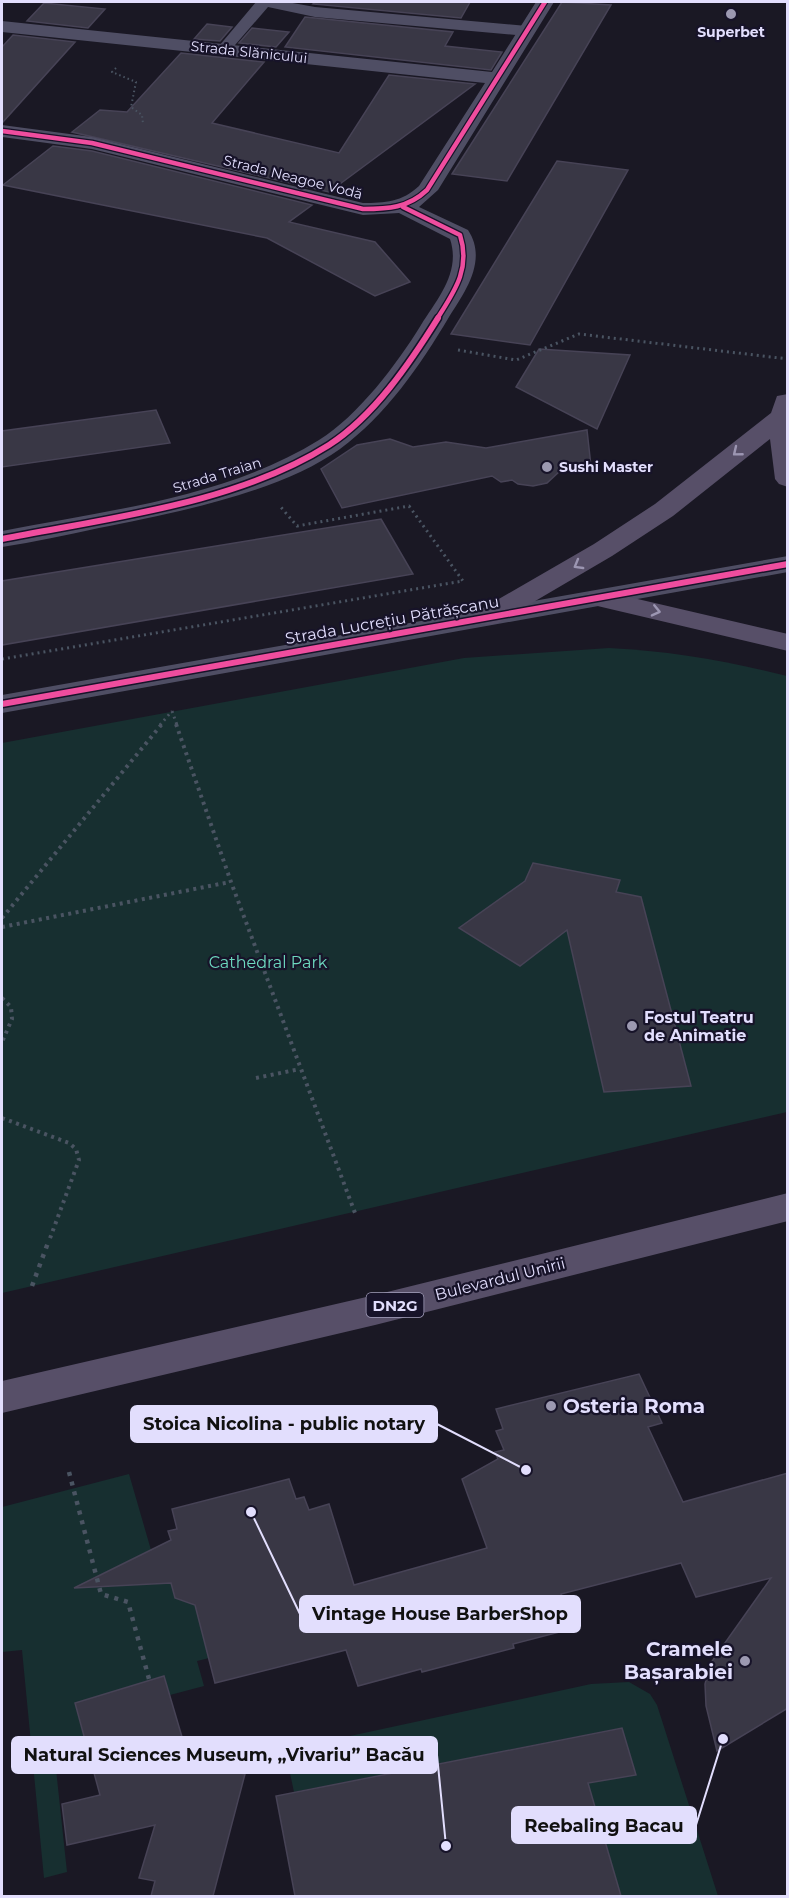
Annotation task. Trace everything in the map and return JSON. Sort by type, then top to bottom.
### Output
[{"type":"main road","points":[[785,406],[784,466],[788,479]]},
{"type":"main road","points":[[488,617],[603,550],[664,510],[785,406]]},
{"type":"main road","points":[[599,598],[788,643]]},
{"type":"main road","name":"Bulevardul Unirii","points":[[2,1397],[375,1310],[788,1207]]},
{"type":"street","points":[[403,207],[417,201],[427,189],[544,2]]},
{"type":"street","name":"Strada Slănicului","points":[[2,26],[497,78]]},
{"type":"street","name":"Strada Neagoe Vodă","points":[[2,131],[115,148],[363,209],[403,207]]},
{"type":"street","name":"Strada Traian","points":[[2,539],[153,507],[257,480],[330,444],[382,399],[422,344],[461,278],[467,259],[466,249],[460,235],[448,227],[403,207]]},
{"type":"street","name":"Strada Lucrețiu Pătrășcanu","points":[[2,704],[788,564]]},
{"type":"lane","points":[[224,50],[275,2],[315,12],[527,31]]},
{"type":"path","points":[[115,148],[143,125],[142,115],[131,107],[136,82],[112,72],[141,41]]},
{"type":"path","points":[[422,344],[516,360],[579,334],[788,358]]},
{"type":"path","points":[[2,659],[463,581],[410,506],[297,526],[257,480]]},
{"type":"path","points":[[2,918],[172,711],[231,882],[355,1213]]},
{"type":"path","points":[[2,927],[231,882]]},
{"type":"path","points":[[2,998],[11,1007],[12,1019],[2,1042]]},
{"type":"path","points":[[256,1078],[300,1069]]},
{"type":"path","points":[[2,1118],[69,1143],[76,1149],[79,1160],[32,1286]]},
{"type":"path","points":[[69,1472],[101,1594],[129,1602],[149,1679]]},
{"type":"green space","name":"Cathedral Park","points":[[609,648],[699,658],[787,676],[787,1112],[2,1293],[2,743],[464,658]]},
{"type":"green space","points":[[129,1474],[151,1550],[131,1560],[137,1584],[171,1580],[175,1598],[195,1605],[209,1658],[197,1661],[204,1686],[170,1695],[164,1676],[75,1703],[90,1760],[56,1769],[67,1872],[44,1878],[22,1650],[2,1652],[2,1507]]},
{"type":"green space","points":[[629,1682],[650,1694],[657,1705],[718,1896],[621,1896],[588,1783],[636,1775],[621,1728],[294,1792],[285,1750],[591,1684]]},
{"type":"building","points":[[315,2],[470,2],[461,18],[313,4]]},
{"type":"building","points":[[562,2],[611,5],[507,181],[452,174]]},
{"type":"building","points":[[44,3],[105,9],[88,28],[27,21]]},
{"type":"building","points":[[305,17],[453,32],[445,46],[502,52],[491,70],[285,47]]},
{"type":"building","points":[[207,24],[232,27],[220,41],[194,39]]},
{"type":"building","points":[[252,28],[289,32],[276,47],[239,43]]},
{"type":"building","points":[[13,35],[75,42],[2,123],[2,47]]},
{"type":"building","points":[[181,53],[264,62],[212,123],[339,153],[389,75],[475,84],[329,192],[72,132],[100,110],[127,112]]},
{"type":"building","points":[[53,146],[92,151],[312,205],[289,222],[375,242],[410,282],[375,296],[267,238],[3,185]]},
{"type":"building","points":[[557,161],[628,170],[530,345],[451,334]]},
{"type":"building","points":[[539,349],[630,355],[597,429],[516,387]]},
{"type":"building","points":[[156,410],[170,443],[2,467],[2,431]]},
{"type":"building","points":[[587,430],[591,466],[560,471],[547,483],[533,486],[518,484],[512,480],[501,482],[492,476],[342,508],[321,469],[357,445],[390,439],[413,447],[446,442],[486,448]]},
{"type":"building","points":[[381,519],[413,574],[2,645],[2,581]]},
{"type":"building","name":"Fostul Teatru de Animatie","points":[[533,863],[620,880],[616,892],[641,897],[691,1086],[604,1092],[567,930],[520,966],[459,928],[525,881]]},
{"type":"building","points":[[639,1374],[662,1423],[648,1427],[683,1502],[788,1473],[788,1708],[717,1751],[706,1706],[705,1684],[710,1664],[771,1578],[696,1597],[681,1563],[561,1594],[575,1628],[513,1644],[514,1648],[358,1686],[346,1650],[215,1683],[195,1605],[175,1598],[171,1583],[74,1588],[171,1540],[168,1531],[177,1529],[172,1509],[289,1479],[296,1499],[304,1497],[309,1510],[329,1504],[354,1585],[487,1548],[462,1479],[498,1459],[495,1452],[504,1450],[496,1431],[503,1429],[496,1409]]},
{"type":"building","points":[[164,1676],[190,1764],[245,1774],[213,1896],[151,1896],[155,1881],[139,1878],[155,1825],[67,1845],[62,1804],[100,1795],[75,1703]]},
{"type":"building","points":[[622,1728],[636,1775],[588,1783],[621,1896],[295,1896],[276,1796]]},
{"type":"cycle path","points":[[2,131],[92,143],[363,209],[398,207],[420,197],[427,190],[545,2]]},
{"type":"cycle path","points":[[2,539],[127,515],[212,494],[292,465],[332,443],[366,413],[398,376],[417,350],[460,280],[465,259],[460,235],[403,207]]},
{"type":"cycle path","points":[[2,704],[788,564]]},
{"type":"place","name":"Superbet","points":[[731,14]]},
{"type":"place","name":"Sushi Master","points":[[547,467]]},
{"type":"place","name":"Fostul Teatru de Animatie","points":[[632,1026]]},
{"type":"place","name":"Osteria Roma","points":[[551,1406]]},
{"type":"place","name":"Stoica Nicolina - public notary","points":[[526,1470]]},
{"type":"place","name":"Vintage House BarberShop","points":[[251,1512]]},
{"type":"place","name":"Cramele Bașarabiei","points":[[745,1661]]},
{"type":"place","name":"Reebaling Bacau","points":[[723,1739]]},
{"type":"place","name":"Natural Sciences Museum, „Vivariu” Bacău","points":[[446,1846]]}]
